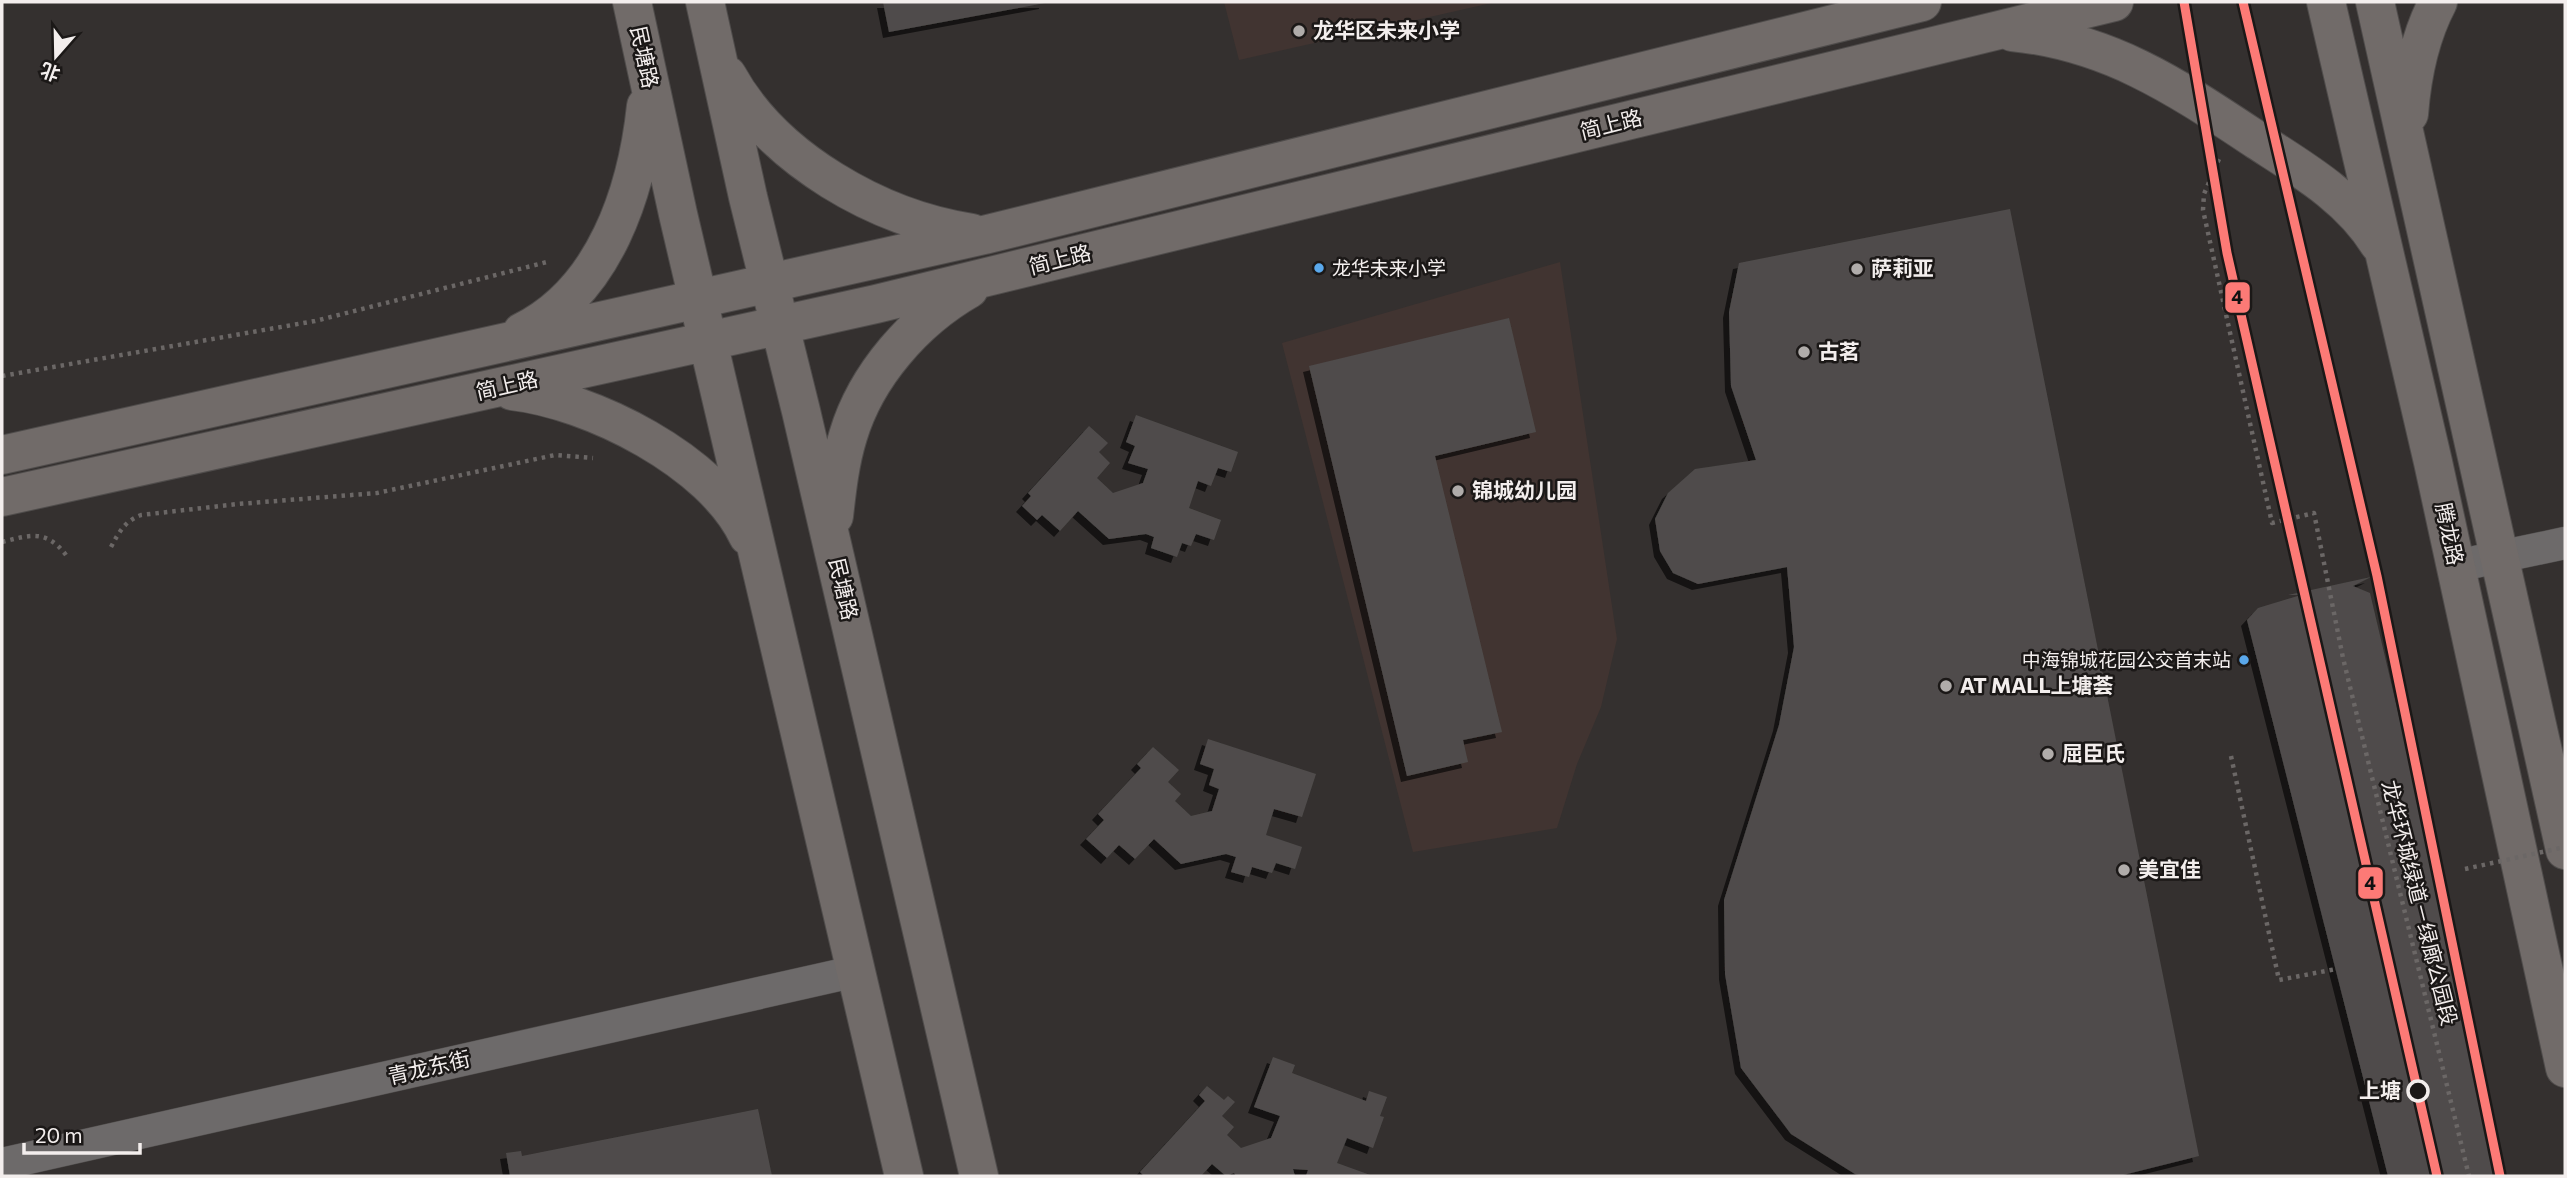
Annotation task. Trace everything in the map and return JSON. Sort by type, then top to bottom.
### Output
[{"type":"main road","name":"民塘路","points":[[632,2],[904,1176]]},
{"type":"main road","name":"民塘路","points":[[705,2],[979,1176]]},
{"type":"main road","name":"简上路","points":[[2,455],[984,235],[1922,2]]},
{"type":"main road","name":"简上路","points":[[2,497],[780,326],[2114,2]]},
{"type":"main road","name":"腾龙路","points":[[2326,2],[2456,566],[2565,1068]]},
{"type":"main road","name":"腾龙路","points":[[2375,2],[2565,848]]},
{"type":"main road","points":[[2407,144],[2415,69],[2422,38],[2438,2]]},
{"type":"main road","points":[[1989,33],[2031,34],[2063,41],[2127,62],[2172,84],[2317,179],[2344,201],[2369,227],[2385,252]]},
{"type":"main road","points":[[716,56],[731,82],[768,130],[820,172],[866,199],[917,220],[984,235]]},
{"type":"main road","points":[[496,345],[528,329],[553,312],[572,294],[603,252],[632,183],[644,127],[648,75]]},
{"type":"main road","points":[[834,553],[834,517],[839,472],[848,435],[861,402],[891,356],[937,309],[997,275]]},
{"type":"main road","points":[[489,390],[514,391],[569,403],[601,416],[662,449],[708,483],[728,505],[746,530],[762,565]]},
{"type":"street","points":[[2456,566],[2565,543]]},
{"type":"street","name":"青龙东街","points":[[2,1164],[857,971]]},
{"type":"path","name":"龙华环城绿道－绿廊公园段","points":[[2220,157],[2204,194],[2203,210],[2272,523],[2314,513],[2339,637],[2469,1176]]},
{"type":"path","points":[[2,376],[315,321],[533,267],[551,260]]},
{"type":"path","points":[[111,547],[122,527],[141,515],[377,493],[555,455],[600,460]]},
{"type":"path","points":[[2,542],[38,534],[58,545],[66,555]]},
{"type":"path","points":[[2231,755],[2279,980],[2336,968]]},
{"type":"path","points":[[2465,869],[2565,848]]},
{"type":"shaded area","name":"龙华区未来小学","points":[[1224,2],[1496,2],[1239,60]]},
{"type":"shaded area","name":"锦城幼儿园","points":[[1560,262],[1617,639],[1601,707],[1577,764],[1557,828],[1413,852],[1282,343]]},
{"type":"building","points":[[883,2],[1045,2],[1045,3],[889,32]]},
{"type":"building","name":"AT MALL上塘荟","points":[[2010,209],[2199,1156],[2119,1176],[1863,1176],[1855,1174],[1791,1134],[1741,1068],[1725,974],[1724,900],[1779,725],[1794,647],[1787,567],[1698,584],[1673,573],[1660,551],[1655,519],[1668,493],[1695,469],[1756,460],[1731,386],[1729,312],[1739,263]]},
{"type":"building","points":[[1509,318],[1536,432],[1435,456],[1502,732],[1463,740],[1468,762],[1407,776],[1309,366]]},
{"type":"building","points":[[1136,415],[1238,452],[1231,472],[1218,468],[1211,486],[1198,481],[1189,508],[1221,520],[1214,540],[1196,534],[1191,546],[1182,543],[1177,557],[1151,548],[1154,537],[1146,534],[1109,539],[1078,511],[1060,531],[1042,515],[1037,520],[1022,506],[1031,496],[1028,493],[1089,426],[1108,443],[1099,452],[1110,463],[1097,478],[1113,493],[1143,483],[1148,469],[1128,463],[1135,446],[1126,442]]},
{"type":"building","points":[[2371,577],[2353,586],[2370,593],[2507,1176],[2388,1176],[2247,620],[2258,608],[2301,595],[2288,595]]},
{"type":"building","points":[[1208,739],[1316,774],[1302,817],[1274,809],[1266,835],[1302,847],[1295,869],[1276,863],[1272,873],[1252,867],[1249,877],[1231,872],[1236,857],[1226,854],[1181,864],[1154,839],[1135,859],[1119,845],[1107,858],[1086,839],[1104,820],[1098,814],[1141,768],[1137,764],[1153,747],[1179,770],[1168,782],[1181,794],[1175,801],[1191,816],[1212,811],[1219,789],[1209,785],[1214,769],[1200,764]]},
{"type":"building","points":[[1273,1057],[1295,1065],[1292,1073],[1366,1101],[1369,1091],[1387,1097],[1380,1116],[1384,1117],[1373,1148],[1347,1138],[1337,1163],[1373,1176],[1306,1176],[1308,1170],[1293,1169],[1295,1176],[1236,1176],[1234,1173],[1226,1176],[1212,1164],[1201,1176],[1144,1176],[1140,1172],[1205,1101],[1199,1095],[1207,1086],[1224,1100],[1228,1096],[1235,1102],[1222,1116],[1234,1127],[1227,1135],[1241,1148],[1271,1138],[1280,1116],[1254,1107]]},
{"type":"building","points":[[758,1109],[772,1176],[510,1176],[506,1153],[521,1151],[522,1156]]},
{"type":"transit line","name":"4","points":[[2184,2],[2227,253],[2437,1176]]},
{"type":"transit line","name":"4","points":[[2243,2],[2377,576],[2500,1176]]},
{"type":"place","name":"龙华区未来小学","points":[[1299,31]]},
{"type":"place","name":"龙华未来小学","points":[[1319,268]]},
{"type":"place","name":"萨莉亚","points":[[1857,269]]},
{"type":"place","name":"古茗","points":[[1804,352]]},
{"type":"place","name":"锦城幼儿园","points":[[1458,491]]},
{"type":"place","name":"中海锦城花园公交首末站","points":[[2244,660]]},
{"type":"place","name":"AT MALL上塘荟","points":[[1946,686]]},
{"type":"place","name":"屈臣氏","points":[[2048,754]]},
{"type":"place","name":"美宜佳","points":[[2124,870]]},
{"type":"place","name":"上塘","points":[[2418,1091]]}]
